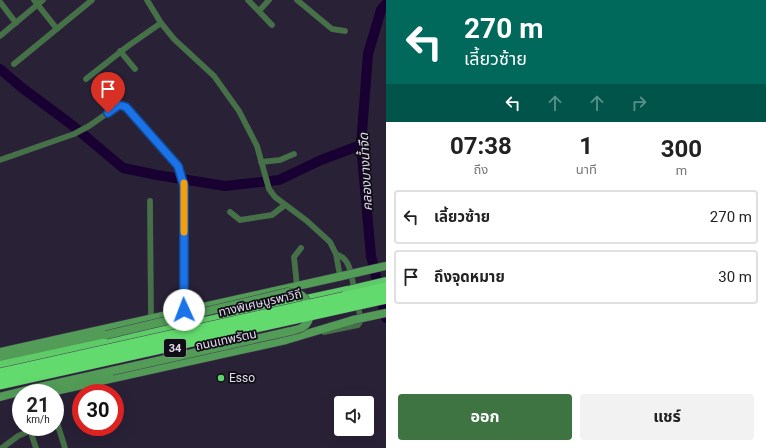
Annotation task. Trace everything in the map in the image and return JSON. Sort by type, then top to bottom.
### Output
[{"type":"highway","name":"ถนนเทพรัตน","points":[[0,366],[386,282]]},
{"type":"highway","name":"ทางพิเศษบูรพาวิถี","points":[[0,374],[386,288]]},
{"type":"highway","name":"ทางพิเศษบูรพาวิถี","points":[[0,384],[386,298]]},
{"type":"highway","name":"ถนนเทพรัตน","points":[[0,387],[386,301]]},
{"type":"main road","points":[[0,352],[386,266]]},
{"type":"main road","points":[[0,359],[288,292],[297,293],[305,298],[310,308],[309,321],[303,326],[291,331],[54,384]]},
{"type":"main road","name":"ถนนเทพรัตน","points":[[64,389],[302,335],[353,320],[386,313]]},
{"type":"main road","name":"ถนนเทพรัตน","points":[[0,397],[12,394]]},
{"type":"street","points":[[0,36],[16,23],[36,2],[43,0]]},
{"type":"street","points":[[14,64],[92,0]]},
{"type":"street","points":[[147,0],[161,23],[174,39],[211,73],[242,116],[257,146],[269,189],[285,205],[299,214],[324,235],[336,254],[341,276]]},
{"type":"street","points":[[248,0],[272,25]]},
{"type":"street","points":[[258,11],[269,0]]},
{"type":"street","points":[[297,0],[332,29],[345,31]]},
{"type":"street","points":[[0,2],[16,23]]},
{"type":"street","points":[[36,2],[57,29]]},
{"type":"street","points":[[86,79],[120,51],[161,23]]},
{"type":"street","points":[[120,51],[135,69]]},
{"type":"street","points":[[0,160],[74,134],[89,126],[117,106],[123,106],[172,159],[181,171],[184,186],[184,310]]},
{"type":"street","points":[[262,162],[280,160],[294,154]]},
{"type":"street","points":[[150,201],[151,318]]},
{"type":"street","points":[[230,212],[240,220],[272,215],[285,205]]},
{"type":"street","points":[[297,286],[294,257],[301,248]]},
{"type":"street","points":[[302,335],[356,327],[360,323],[361,320],[348,263],[342,256],[336,254]]},
{"type":"street","points":[[2,448],[21,436]]},
{"type":"street","points":[[32,436],[36,448]]},
{"type":"street","points":[[61,436],[65,448]]},
{"type":"waterway","name":"คลองบางน้ำจืด","points":[[386,4],[381,10],[368,54],[361,145],[371,256],[386,318]]},
{"type":"waterway","points":[[0,69],[21,87],[72,125],[123,168],[225,186],[279,180],[321,160],[361,145]]},
{"type":"slow traffic","points":[[184,183],[184,232]]},
{"type":"place","name":"Esso","points":[[221,378]]},
{"type":"route","points":[[108,113],[119,105],[126,107],[181,171],[184,186],[184,310]]}]
